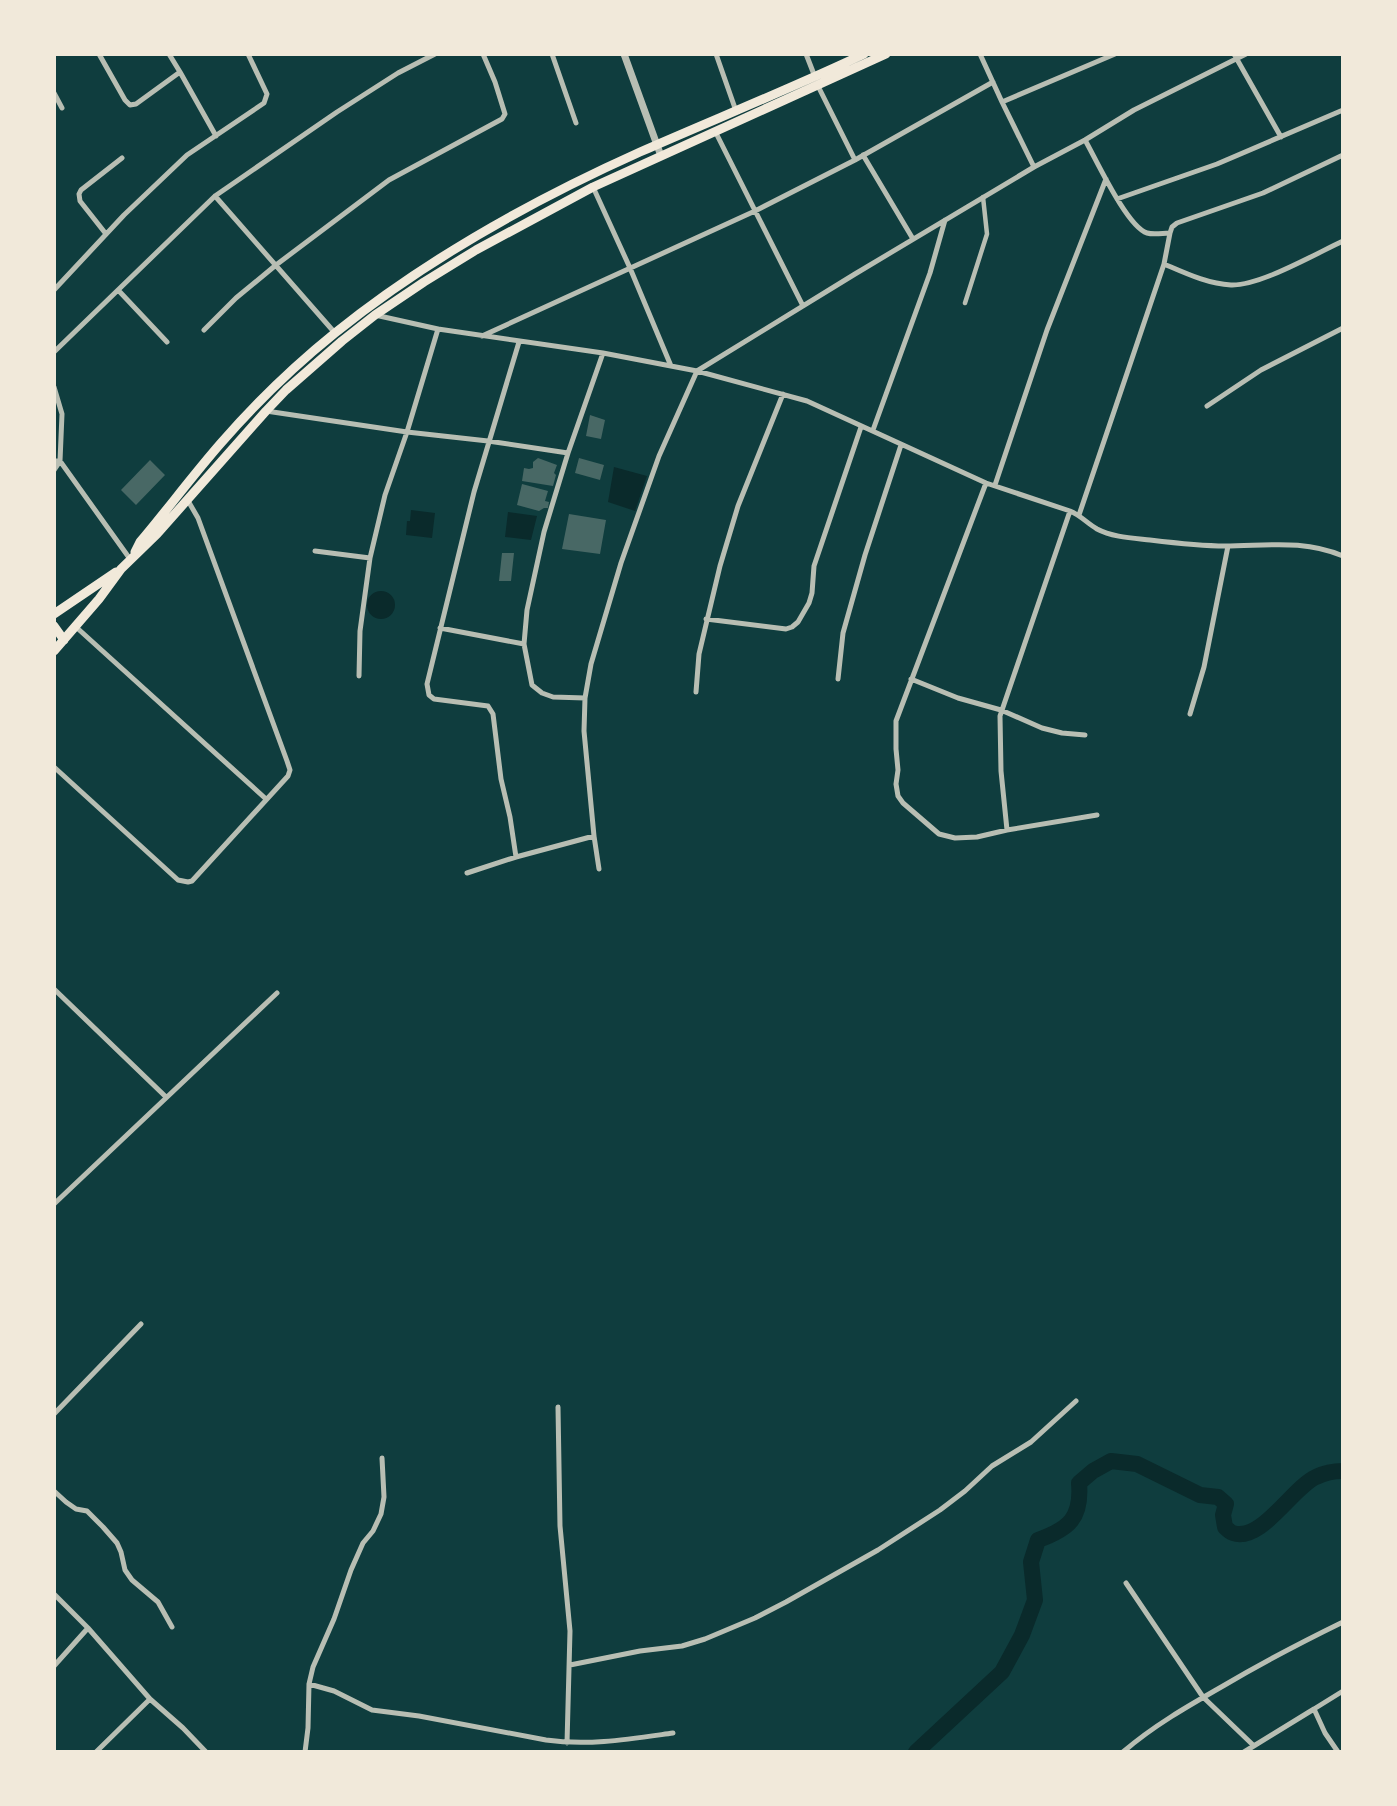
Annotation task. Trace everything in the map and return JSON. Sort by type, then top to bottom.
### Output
[{"type":"main road","points":[[132,556],[142,549],[286,390],[419,271],[570,186],[736,111],[816,82],[864,54]]},
{"type":"main road","points":[[54,651],[99,599],[140,542],[220,444],[335,332],[593,187],[816,82],[886,54]]},
{"type":"main road","points":[[492,228],[498,238]]},
{"type":"main road","points":[[243,420],[251,427]]},
{"type":"main road","points":[[54,614],[121,569]]},
{"type":"main road","points":[[54,626],[64,640]]},
{"type":"street","points":[[99,54],[130,105],[136,104],[180,72]]},
{"type":"street","points":[[169,54],[216,136]]},
{"type":"street","points":[[54,290],[106,234],[187,155],[264,103],[267,94],[248,54]]},
{"type":"street","points":[[54,352],[215,196],[337,112],[398,73],[435,54]]},
{"type":"street","points":[[204,330],[236,298],[276,265],[389,180],[502,119],[505,114],[483,54]]},
{"type":"street","points":[[552,54],[576,123]]},
{"type":"street","points":[[624,54],[662,156]]},
{"type":"street","points":[[716,54],[736,111]]},
{"type":"street","points":[[806,54],[816,82],[855,160]]},
{"type":"street","points":[[981,54],[1034,167]]},
{"type":"street","points":[[1002,102],[1115,54]]},
{"type":"street","points":[[599,869],[584,731],[585,698],[591,664],[621,563],[659,456],[697,371],[1034,167],[1134,110],[1235,57],[1247,54]]},
{"type":"street","points":[[1235,57],[1281,137]]},
{"type":"street","points":[[482,336],[755,211],[855,160],[993,82]]},
{"type":"street","points":[[54,93],[62,108]]},
{"type":"street","points":[[1117,199],[1217,164],[1343,110]]},
{"type":"street","points":[[715,131],[803,306]]},
{"type":"street","points":[[1085,140],[1134,224],[1147,233],[1170,233]]},
{"type":"street","points":[[863,155],[913,239]]},
{"type":"street","points":[[1079,515],[1164,264],[1172,227],[1263,193],[1343,155]]},
{"type":"street","points":[[106,234],[80,201],[79,194],[122,158]]},
{"type":"street","points":[[995,485],[1047,330],[1106,178]]},
{"type":"street","points":[[593,187],[671,366]]},
{"type":"street","points":[[215,196],[335,332]]},
{"type":"street","points":[[965,303],[987,234],[983,197]]},
{"type":"street","points":[[873,430],[930,273],[945,220]]},
{"type":"street","points":[[1164,264],[1187,275],[1230,285],[1247,284],[1343,241]]},
{"type":"street","points":[[119,291],[167,342]]},
{"type":"street","points":[[371,312],[438,330],[697,371],[807,401],[986,483],[1070,510],[1097,529],[1116,536],[1199,546],[1286,543],[1343,556]]},
{"type":"street","points":[[1207,406],[1261,370],[1343,328]]},
{"type":"street","points":[[359,676],[360,631],[370,558],[385,495],[438,330]]},
{"type":"street","points":[[516,857],[501,779],[493,714],[488,706],[434,699],[427,690],[458,554],[488,441],[519,342]]},
{"type":"street","points":[[585,698],[553,697],[532,685],[524,644],[535,570],[568,453],[603,354]]},
{"type":"street","points":[[54,387],[62,414],[54,470]]},
{"type":"street","points":[[696,692],[699,654],[706,619],[738,506],[783,394]]},
{"type":"street","points":[[266,411],[568,453]]},
{"type":"street","points":[[706,619],[786,629],[798,622],[809,603],[814,566],[862,427]]},
{"type":"street","points":[[838,679],[843,633],[901,445]]},
{"type":"street","points":[[57,461],[132,556]]},
{"type":"street","points":[[986,483],[896,721],[898,796],[939,834],[955,838],[977,837],[1097,815]]},
{"type":"street","points":[[54,767],[182,882],[192,881],[288,776],[287,761],[198,518],[187,499]]},
{"type":"street","points":[[1007,830],[1001,771],[1001,710],[1070,510]]},
{"type":"street","points":[[1190,715],[1204,667],[1228,546]]},
{"type":"street","points":[[315,551],[370,558]]},
{"type":"street","points":[[76,627],[266,799]]},
{"type":"street","points":[[440,628],[524,644]]},
{"type":"street","points":[[911,679],[958,698],[1001,710],[1042,728],[1085,735]]},
{"type":"street","points":[[467,873],[594,836]]},
{"type":"street","points":[[54,989],[166,1097]]},
{"type":"street","points":[[54,1204],[277,993]]},
{"type":"street","points":[[54,1414],[141,1324]]},
{"type":"street","points":[[570,1665],[682,1646],[755,1618],[786,1602],[878,1550],[940,1510],[992,1466],[1031,1442],[1076,1401]]},
{"type":"street","points":[[558,1407],[560,1525],[570,1631],[567,1743]]},
{"type":"street","points":[[305,1752],[309,1685],[313,1667],[351,1570],[381,1514],[384,1497],[382,1458]]},
{"type":"street","points":[[54,1491],[76,1509],[87,1511],[103,1527],[117,1544],[125,1570],[132,1580],[158,1602],[172,1628]]},
{"type":"street","points":[[1126,1583],[1203,1697],[1253,1745]]},
{"type":"street","points":[[54,1594],[88,1628],[150,1699],[206,1752]]},
{"type":"street","points":[[1123,1752],[1167,1719],[1203,1697],[1343,1622]]},
{"type":"street","points":[[54,1666],[88,1628]]},
{"type":"street","points":[[309,1685],[334,1691],[372,1710],[567,1743],[607,1742],[673,1732]]},
{"type":"street","points":[[1244,1752],[1343,1691]]},
{"type":"street","points":[[96,1752],[150,1699]]},
{"type":"street","points":[[1314,1709],[1338,1752]]},
{"type":"street","points":[[607,1742],[608,1752]]},
{"type":"water","points":[[614,467],[647,476],[635,511],[608,502]]},
{"type":"water","points":[[411,510],[435,513],[432,538],[406,535]]},
{"type":"water","points":[[508,512],[537,516],[531,540],[505,537]]},
{"type":"water","points":[[381,591],[391,595],[395,605],[391,615],[381,619],[371,615],[367,605],[371,595]]},
{"type":"building","points":[[590,415],[605,420],[601,439],[586,436]]},
{"type":"building","points":[[538,458],[557,465],[553,486],[522,481],[524,468],[533,468],[533,462]]},
{"type":"building","points":[[579,458],[604,465],[600,480],[575,473]]},
{"type":"building","points":[[150,460],[165,475],[136,505],[121,490]]},
{"type":"building","points":[[522,484],[548,491],[545,501],[549,502],[548,508],[539,511],[517,505]]},
{"type":"building","points":[[569,514],[606,520],[600,554],[562,549]]},
{"type":"building","points":[[502,553],[514,553],[511,581],[499,581]]},
{"type":"waterway","points":[[916,1752],[1002,1672],[1022,1635],[1035,1600],[1031,1562],[1038,1540],[1058,1531],[1076,1514],[1079,1483],[1093,1471],[1111,1461],[1137,1464],[1200,1495],[1218,1497],[1226,1504],[1223,1515],[1225,1527],[1233,1533],[1244,1534],[1266,1522],[1316,1477],[1343,1471]]}]
